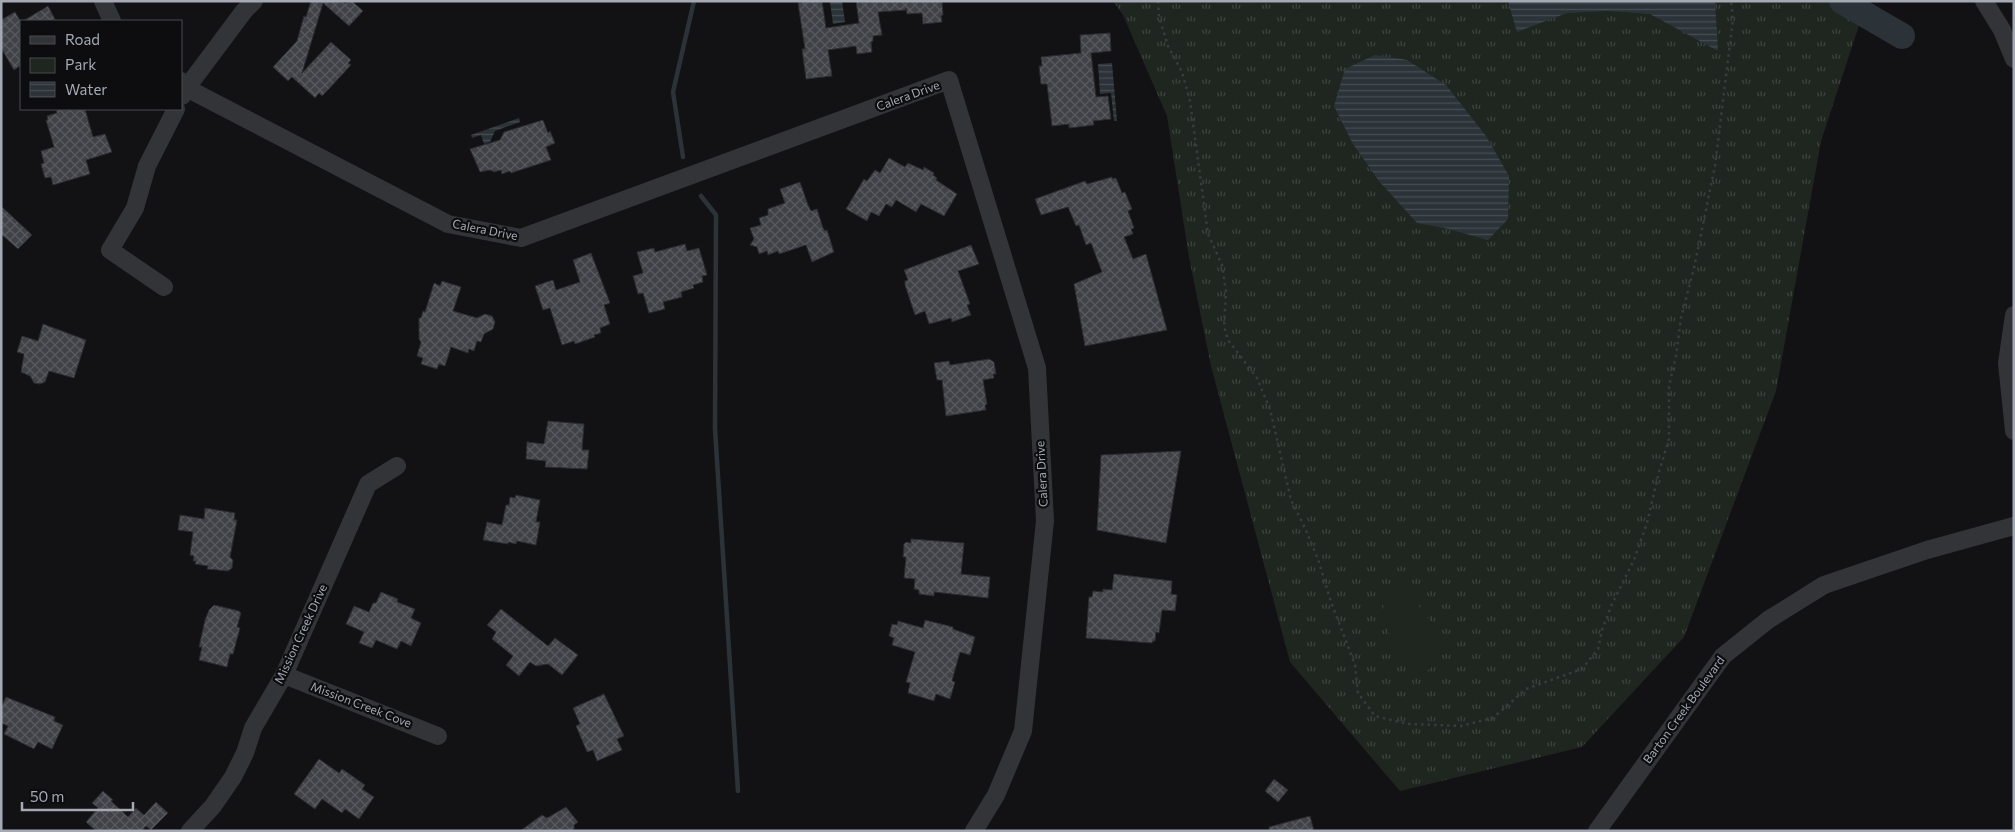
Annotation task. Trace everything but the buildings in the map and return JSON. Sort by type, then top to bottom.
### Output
[{"type":"street","points":[[103,1],[112,20]]},
{"type":"street","points":[[183,88],[244,10],[254,1]]},
{"type":"street","points":[[1984,1],[2002,30],[2014,59]]},
{"type":"street","name":"Calera Drive","points":[[183,88],[448,224],[521,238],[949,80],[1037,368],[1045,521],[1023,731],[996,795],[974,831]]},
{"type":"street","points":[[164,287],[110,250],[135,208],[147,166],[175,110]]},
{"type":"street","points":[[2014,315],[2007,363],[2014,431]]},
{"type":"street","name":"Mission Creek Drive","points":[[190,831],[213,806],[233,777],[245,753],[253,728],[284,675],[368,484],[396,466]]},
{"type":"street","name":"Barton Creek Boulevard","points":[[1597,831],[1723,656],[1768,620],[1824,585],[1927,550],[2014,526]]},
{"type":"street","name":"Mission Creek Cove","points":[[284,675],[438,736]]},
{"type":"path","points":[[1158,1],[1159,17],[1168,46],[1182,72],[1190,101],[1208,234],[1222,265],[1225,283],[1224,326],[1228,340],[1257,378],[1270,409],[1291,500],[1318,559],[1330,599],[1355,665],[1358,694],[1375,716],[1408,724],[1461,726],[1493,718],[1526,689],[1582,669],[1598,649],[1602,630],[1612,604],[1634,560],[1647,523],[1669,439],[1669,386],[1676,356],[1681,318],[1694,268],[1715,166],[1734,19],[1732,1]]},
{"type":"green space","points":[[1113,1],[1867,1],[1821,141],[1776,391],[1684,637],[1582,747],[1400,791],[1290,662],[1211,366],[1189,257],[1167,116],[1123,15]]},
{"type":"green space","points":[[1399,581],[1410,585],[1424,614],[1442,635],[1443,646],[1440,656],[1433,666],[1426,671],[1413,672],[1407,666],[1384,621],[1383,613],[1388,587]]},
{"type":"water","points":[[842,1],[845,22],[833,24],[830,2]]},
{"type":"water","points":[[1508,1],[1715,1],[1718,51],[1650,14],[1608,11],[1567,13],[1517,32]]},
{"type":"water","points":[[1375,55],[1407,60],[1446,85],[1486,136],[1509,176],[1508,219],[1488,240],[1445,228],[1417,223],[1379,181],[1353,144],[1334,106],[1345,69]]},
{"type":"water","points":[[1112,63],[1117,121],[1114,121],[1111,93],[1100,94],[1098,64]]},
{"type":"water","points":[[519,118],[520,122],[495,131],[490,142],[484,144],[481,135],[472,138],[471,135]]},
{"type":"waterway","points":[[683,157],[673,92],[694,1]]},
{"type":"waterway","points":[[1842,1],[1902,36]]},
{"type":"waterway","points":[[701,196],[716,215],[715,429],[738,791]]}]
